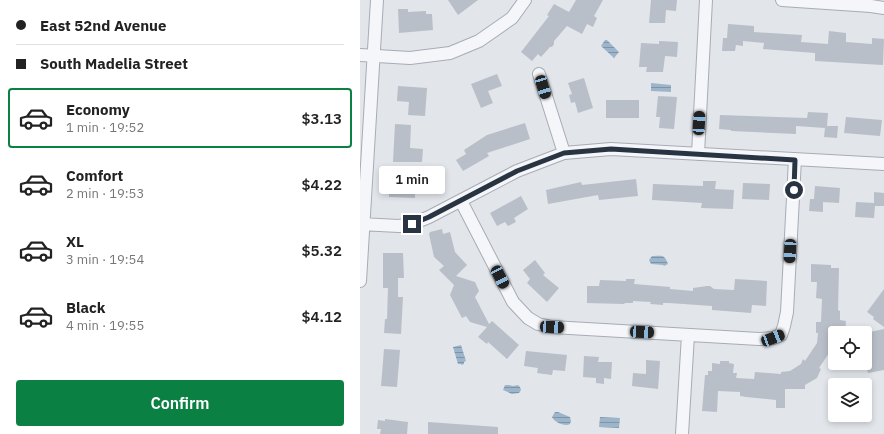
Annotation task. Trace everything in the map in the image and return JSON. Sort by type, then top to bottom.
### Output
[{"type":"street","points":[[360,281],[361,224],[377,0]]},
{"type":"street","points":[[360,55],[410,58],[450,53],[479,42],[512,18],[524,0]]},
{"type":"street","points":[[698,154],[706,0]]},
{"type":"street","points":[[782,0],[884,8]]},
{"type":"street","points":[[539,74],[564,153]]},
{"type":"street","points":[[361,224],[399,226],[412,224],[461,201],[517,171],[564,153],[611,149],[884,164]]},
{"type":"street","points":[[461,201],[513,302],[528,318],[538,324],[552,327],[759,339],[773,338],[781,335],[787,312],[795,160]]},
{"type":"street","points":[[682,434],[688,335]]},
{"type":"water","points":[[605,40],[607,40],[619,52],[614,58],[601,46]]},
{"type":"water","points":[[651,83],[671,85],[671,92],[651,91]]},
{"type":"water","points":[[652,256],[663,256],[668,264],[664,266],[651,264],[649,260]]},
{"type":"water","points":[[461,345],[466,361],[461,365],[458,364],[453,347]]},
{"type":"water","points":[[505,385],[518,385],[521,390],[519,393],[512,394],[503,390]]},
{"type":"water","points":[[555,412],[570,417],[570,424],[560,424],[555,421],[552,417]]},
{"type":"water","points":[[600,417],[620,418],[619,428],[599,427]]},
{"type":"building","points":[[448,0],[478,0],[458,15]]},
{"type":"building","points":[[576,0],[603,0],[594,16],[597,18],[593,27],[587,24],[582,34],[567,26],[554,41],[552,47],[550,47],[541,57],[538,54],[532,61],[521,52],[549,16],[547,15],[554,4],[569,12]]},
{"type":"building","points":[[651,0],[677,0],[676,11],[666,10],[665,23],[649,23]]},
{"type":"building","points":[[398,9],[408,9],[408,12],[426,11],[426,14],[432,14],[433,30],[399,33]]},
{"type":"building","points":[[728,24],[754,26],[754,32],[802,35],[801,42],[828,44],[829,31],[846,33],[846,42],[872,44],[872,38],[884,39],[883,65],[815,61],[815,53],[763,49],[764,43],[743,41],[743,46],[736,45],[735,51],[722,51],[723,38],[727,38]]},
{"type":"building","points":[[659,41],[678,42],[677,57],[665,56],[663,72],[646,72],[647,67],[639,67],[641,43],[659,44]]},
{"type":"building","points":[[497,74],[502,86],[488,91],[493,103],[481,108],[471,84]]},
{"type":"building","points":[[584,78],[593,108],[578,113],[575,102],[571,103],[569,95],[572,94],[568,83]]},
{"type":"building","points":[[398,86],[427,88],[425,116],[408,115],[409,102],[397,101]]},
{"type":"building","points":[[658,96],[677,97],[674,129],[659,128],[660,117],[656,117]]},
{"type":"building","points":[[606,100],[639,100],[639,118],[606,118]]},
{"type":"building","points":[[808,112],[828,113],[827,126],[838,126],[837,138],[824,137],[825,128],[796,126],[796,134],[731,131],[719,129],[720,115],[807,118]]},
{"type":"building","points":[[846,117],[882,120],[880,136],[844,133]]},
{"type":"building","points":[[525,123],[530,139],[487,153],[489,156],[463,171],[456,160],[466,154],[464,150],[487,135]]},
{"type":"building","points":[[395,124],[411,125],[410,148],[423,149],[422,162],[393,162]]},
{"type":"building","points":[[636,179],[638,196],[599,200],[598,195],[548,204],[546,190],[581,182],[582,185]]},
{"type":"building","points":[[703,181],[716,181],[715,189],[734,190],[733,209],[701,208],[702,203],[652,200],[653,184],[703,186]]},
{"type":"building","points":[[389,182],[415,182],[415,198],[389,197]]},
{"type":"building","points":[[743,183],[770,184],[769,200],[742,199]]},
{"type":"building","points":[[815,186],[840,188],[839,203],[823,202],[823,212],[809,211],[810,199],[814,199]]},
{"type":"building","points":[[874,192],[884,193],[884,206],[875,206],[874,218],[855,217],[856,202],[874,203]]},
{"type":"building","points":[[521,196],[528,209],[514,218],[516,222],[508,226],[505,222],[497,226],[490,213]]},
{"type":"building","points":[[442,229],[443,234],[450,232],[455,252],[467,265],[456,276],[475,282],[479,291],[475,297],[489,324],[492,321],[519,345],[507,359],[488,342],[487,344],[478,337],[487,327],[470,322],[466,316],[462,318],[450,295],[454,285],[439,270],[444,266],[434,257],[429,234],[430,232]]},
{"type":"building","points":[[383,253],[403,253],[404,278],[398,278],[398,297],[403,297],[401,334],[384,333],[385,319],[387,319],[388,288],[383,288]]},
{"type":"building","points":[[535,260],[545,273],[543,275],[559,288],[547,302],[527,283],[530,279],[523,270]]},
{"type":"building","points":[[811,264],[831,265],[831,268],[839,268],[838,310],[840,311],[840,320],[846,321],[846,326],[828,326],[828,354],[819,368],[821,369],[817,378],[805,385],[805,389],[785,389],[785,408],[776,408],[776,400],[740,396],[740,392],[718,391],[717,412],[702,411],[705,375],[708,375],[708,371],[712,371],[712,363],[720,364],[720,361],[729,361],[729,363],[734,364],[733,373],[737,373],[736,378],[754,379],[755,372],[781,374],[781,372],[790,371],[801,364],[803,359],[805,361],[817,343],[818,333],[816,333],[816,322],[821,322],[822,299],[816,298],[817,282],[811,282]]},
{"type":"building","points":[[626,279],[635,279],[634,284],[670,287],[670,289],[693,291],[693,288],[707,286],[714,289],[734,290],[735,279],[767,281],[766,306],[752,305],[751,313],[712,310],[712,306],[669,303],[663,303],[663,305],[650,304],[651,302],[633,301],[633,303],[624,304],[587,303],[587,286],[599,286],[600,280],[626,281]]},
{"type":"building","points":[[884,289],[884,327],[873,319],[874,317],[867,312]]},
{"type":"building","points":[[884,329],[884,370],[868,373],[867,370],[872,370],[872,332]]},
{"type":"building","points":[[384,349],[400,350],[397,387],[381,386]]},
{"type":"building","points":[[526,351],[567,355],[565,371],[553,370],[552,375],[537,373],[538,368],[524,366]]},
{"type":"building","points":[[584,356],[599,357],[598,362],[612,362],[611,379],[604,378],[604,384],[596,383],[596,378],[583,377]]},
{"type":"building","points":[[646,360],[660,361],[658,389],[632,386],[633,373],[646,374]]},
{"type":"building","points":[[385,419],[408,422],[407,434],[380,434],[381,429],[377,429],[378,420],[385,421]]},
{"type":"building","points":[[428,422],[498,427],[498,434],[428,434]]},
{"type":"route","points":[[412,224],[429,217],[517,171],[564,153],[592,150],[611,149],[795,160],[794,190]]}]
